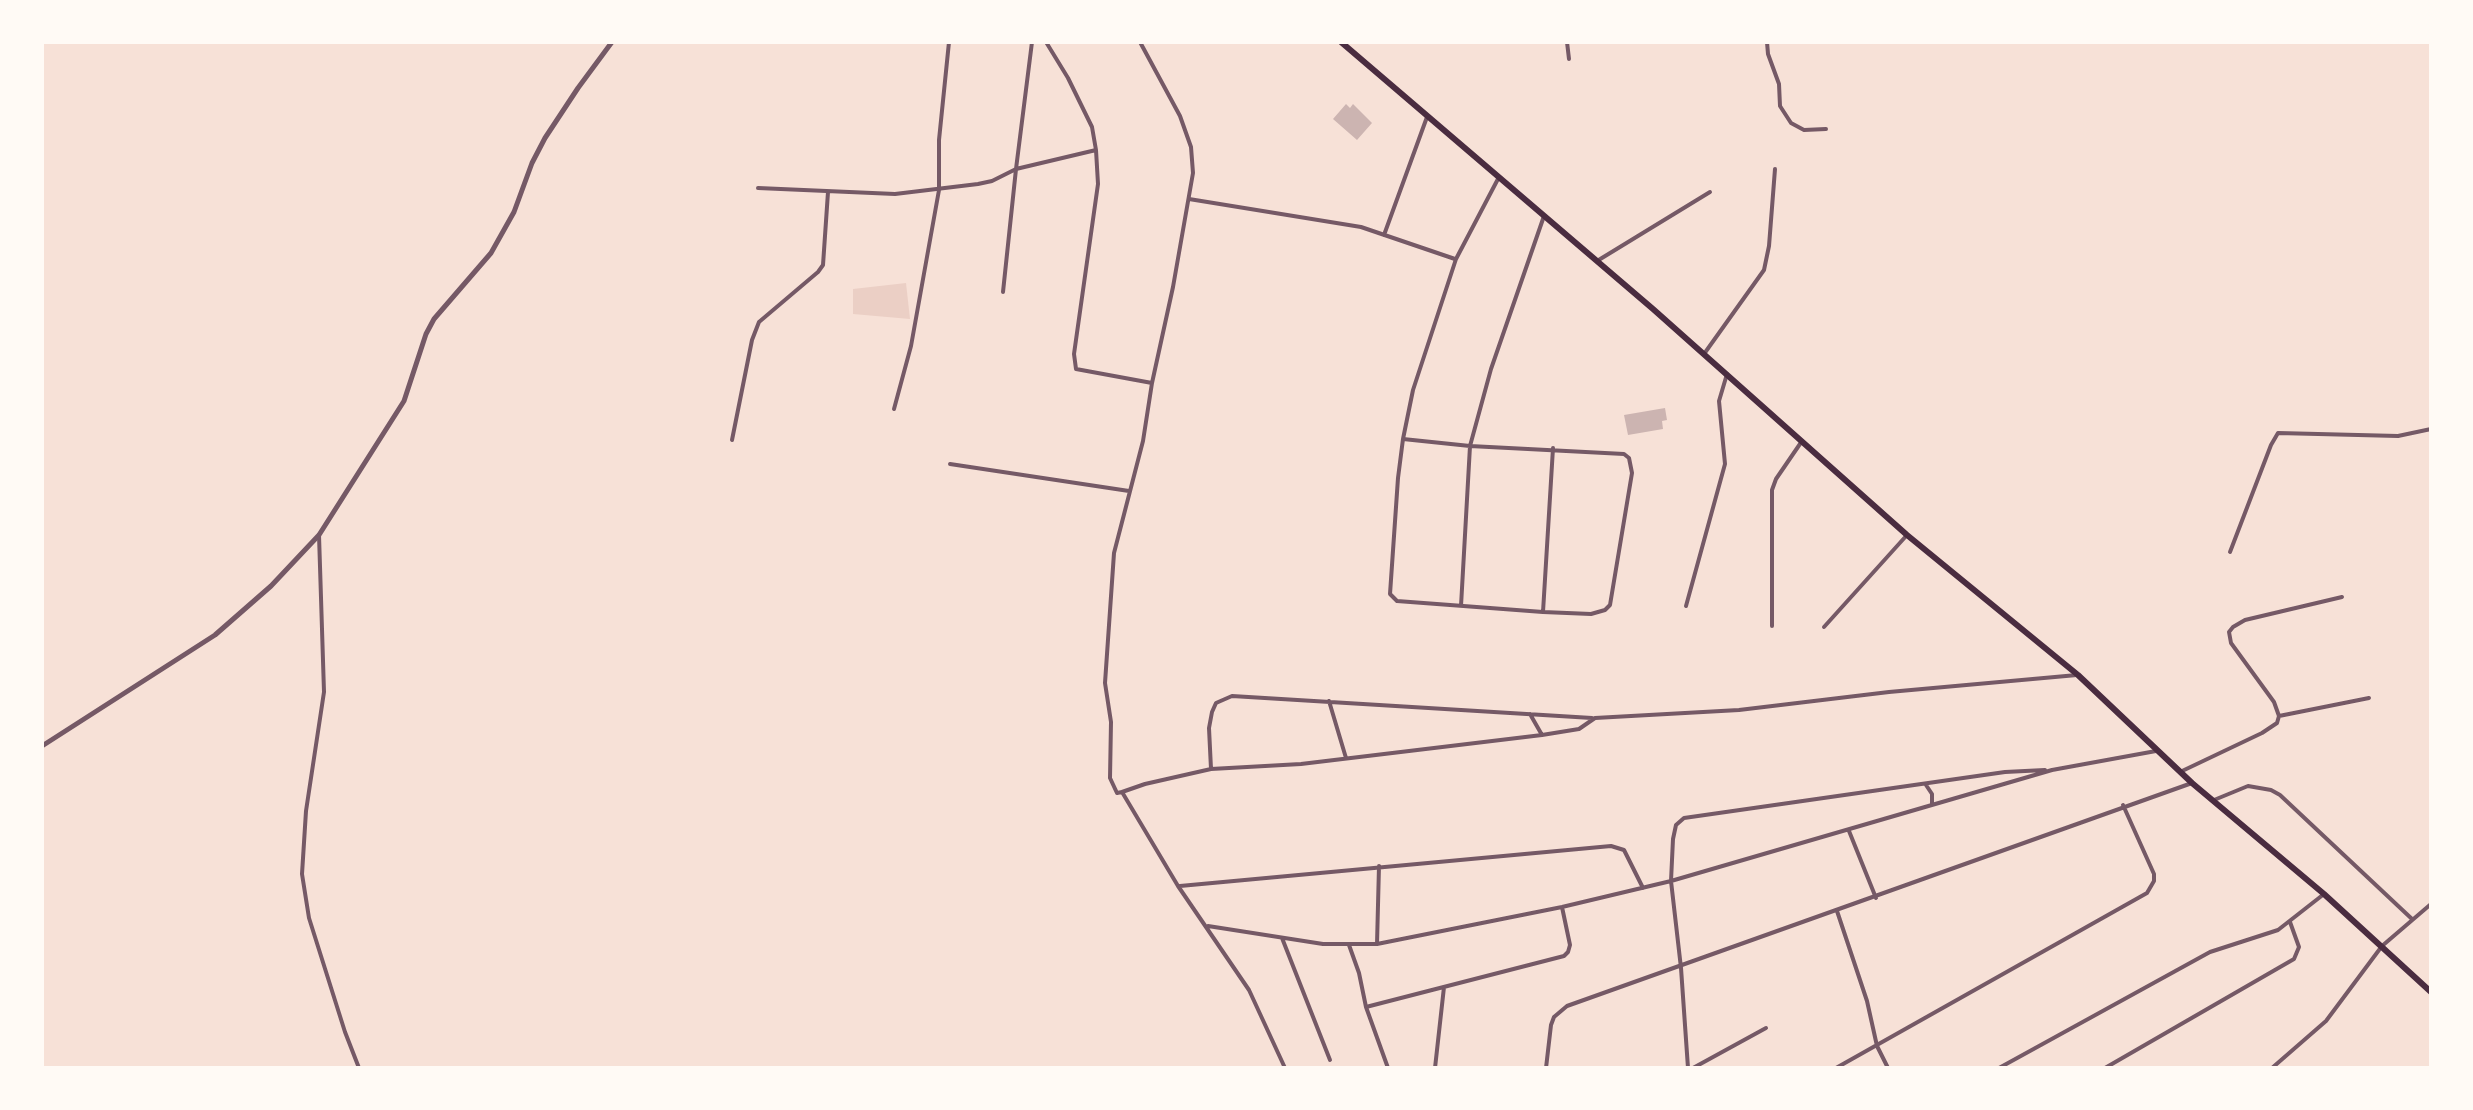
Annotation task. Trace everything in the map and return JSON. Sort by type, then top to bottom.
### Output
[{"type":"main road","points":[[1341,42],[1727,374],[1907,535],[2078,675],[2156,751],[2324,894],[2430,990]]},
{"type":"street","points":[[42,746],[215,635],[271,586],[319,535],[404,401],[434,319],[491,253],[514,212],[545,138],[612,42]]},
{"type":"street","points":[[894,409],[911,346],[939,190],[939,140],[949,42]]},
{"type":"street","points":[[1003,292],[1032,42]]},
{"type":"street","points":[[1046,42],[1092,127],[1096,150],[1098,184],[1074,363],[1081,372],[1152,383]]},
{"type":"street","points":[[1140,42],[1187,133],[1193,163],[1189,199],[1143,441],[1114,553],[1105,683],[1111,722],[1110,778],[1117,793],[1211,769],[1346,758],[1542,735],[1579,729],[1595,718]]},
{"type":"street","points":[[1567,42],[1569,59]]},
{"type":"street","points":[[1767,42],[1779,84],[1780,106],[1791,123],[1804,130],[1826,129]]},
{"type":"street","points":[[1384,235],[1427,116]]},
{"type":"street","points":[[758,188],[895,194],[939,190],[992,181],[1016,169],[1096,150]]},
{"type":"street","points":[[1704,354],[1764,270],[1775,169]]},
{"type":"street","points":[[1403,439],[1470,446],[1553,448],[1624,454],[1629,458],[1632,473],[1610,605],[1599,613],[1543,612],[1397,601],[1390,594],[1403,439],[1413,390],[1456,259],[1499,177]]},
{"type":"street","points":[[732,440],[755,329],[763,316],[823,265],[828,192]]},
{"type":"street","points":[[1597,261],[1710,192]]},
{"type":"street","points":[[1189,199],[1335,221],[1456,259]]},
{"type":"street","points":[[1461,607],[1470,446],[1491,369],[1544,216]]},
{"type":"street","points":[[1686,606],[1725,464],[1719,401],[1727,374]]},
{"type":"street","points":[[2230,552],[2278,433],[2381,436],[2412,435],[2431,429]]},
{"type":"street","points":[[1772,626],[1772,490],[1802,441]]},
{"type":"street","points":[[1543,612],[1553,448]]},
{"type":"street","points":[[950,464],[1129,491]]},
{"type":"street","points":[[319,535],[324,692],[306,811],[302,874],[309,918],[359,1068]]},
{"type":"street","points":[[1824,627],[1907,535]]},
{"type":"street","points":[[2279,716],[2274,702],[2231,643],[2229,632],[2245,620],[2342,597]]},
{"type":"street","points":[[1211,769],[1210,718],[1216,703],[1223,699],[1256,696],[1571,719],[1739,710],[1889,692],[2078,675]]},
{"type":"street","points":[[2180,772],[2272,728],[2279,716],[2369,698]]},
{"type":"street","points":[[1329,701],[1346,758]]},
{"type":"street","points":[[1530,714],[1542,735]]},
{"type":"street","points":[[1206,926],[1282,938],[1349,945],[1377,944],[1643,888],[2052,770],[2156,751]]},
{"type":"street","points":[[1766,1028],[1690,1068],[1671,881],[1676,825],[1684,818],[2005,772],[2052,770]]},
{"type":"street","points":[[1546,1068],[1551,1025],[1567,1006],[1681,968],[2123,805],[2192,783]]},
{"type":"street","points":[[1926,785],[1932,794],[1932,804]]},
{"type":"street","points":[[2214,800],[2248,786],[2271,790],[2412,919]]},
{"type":"street","points":[[1122,792],[1178,886],[1249,990],[1285,1068]]},
{"type":"street","points":[[1836,1068],[2147,893],[2154,881],[2154,874],[2123,805]]},
{"type":"street","points":[[1849,831],[1876,898]]},
{"type":"street","points":[[1178,886],[1611,846],[1619,847],[1628,856],[1643,888]]},
{"type":"street","points":[[1377,944],[1379,866]]},
{"type":"street","points":[[1999,1068],[2210,952],[2266,935],[2290,922],[2324,894]]},
{"type":"street","points":[[2272,1068],[2335,1011],[2382,946],[2431,904]]},
{"type":"street","points":[[1366,1007],[1564,956],[1570,945],[1562,907]]},
{"type":"street","points":[[1837,911],[1867,1001],[1877,1046],[1888,1068]]},
{"type":"street","points":[[2105,1068],[2294,959],[2299,947],[2290,922]]},
{"type":"street","points":[[1282,938],[1330,1060]]},
{"type":"street","points":[[1349,945],[1366,1007],[1388,1068]]},
{"type":"street","points":[[1435,1068],[1444,987]]},
{"type":"shaded area","points":[[906,283],[910,319],[853,314],[853,289]]},
{"type":"building","points":[[1346,104],[1350,108],[1353,104],[1372,123],[1357,140],[1333,119]]},
{"type":"building","points":[[1665,408],[1667,420],[1662,421],[1663,429],[1628,435],[1624,415]]}]
